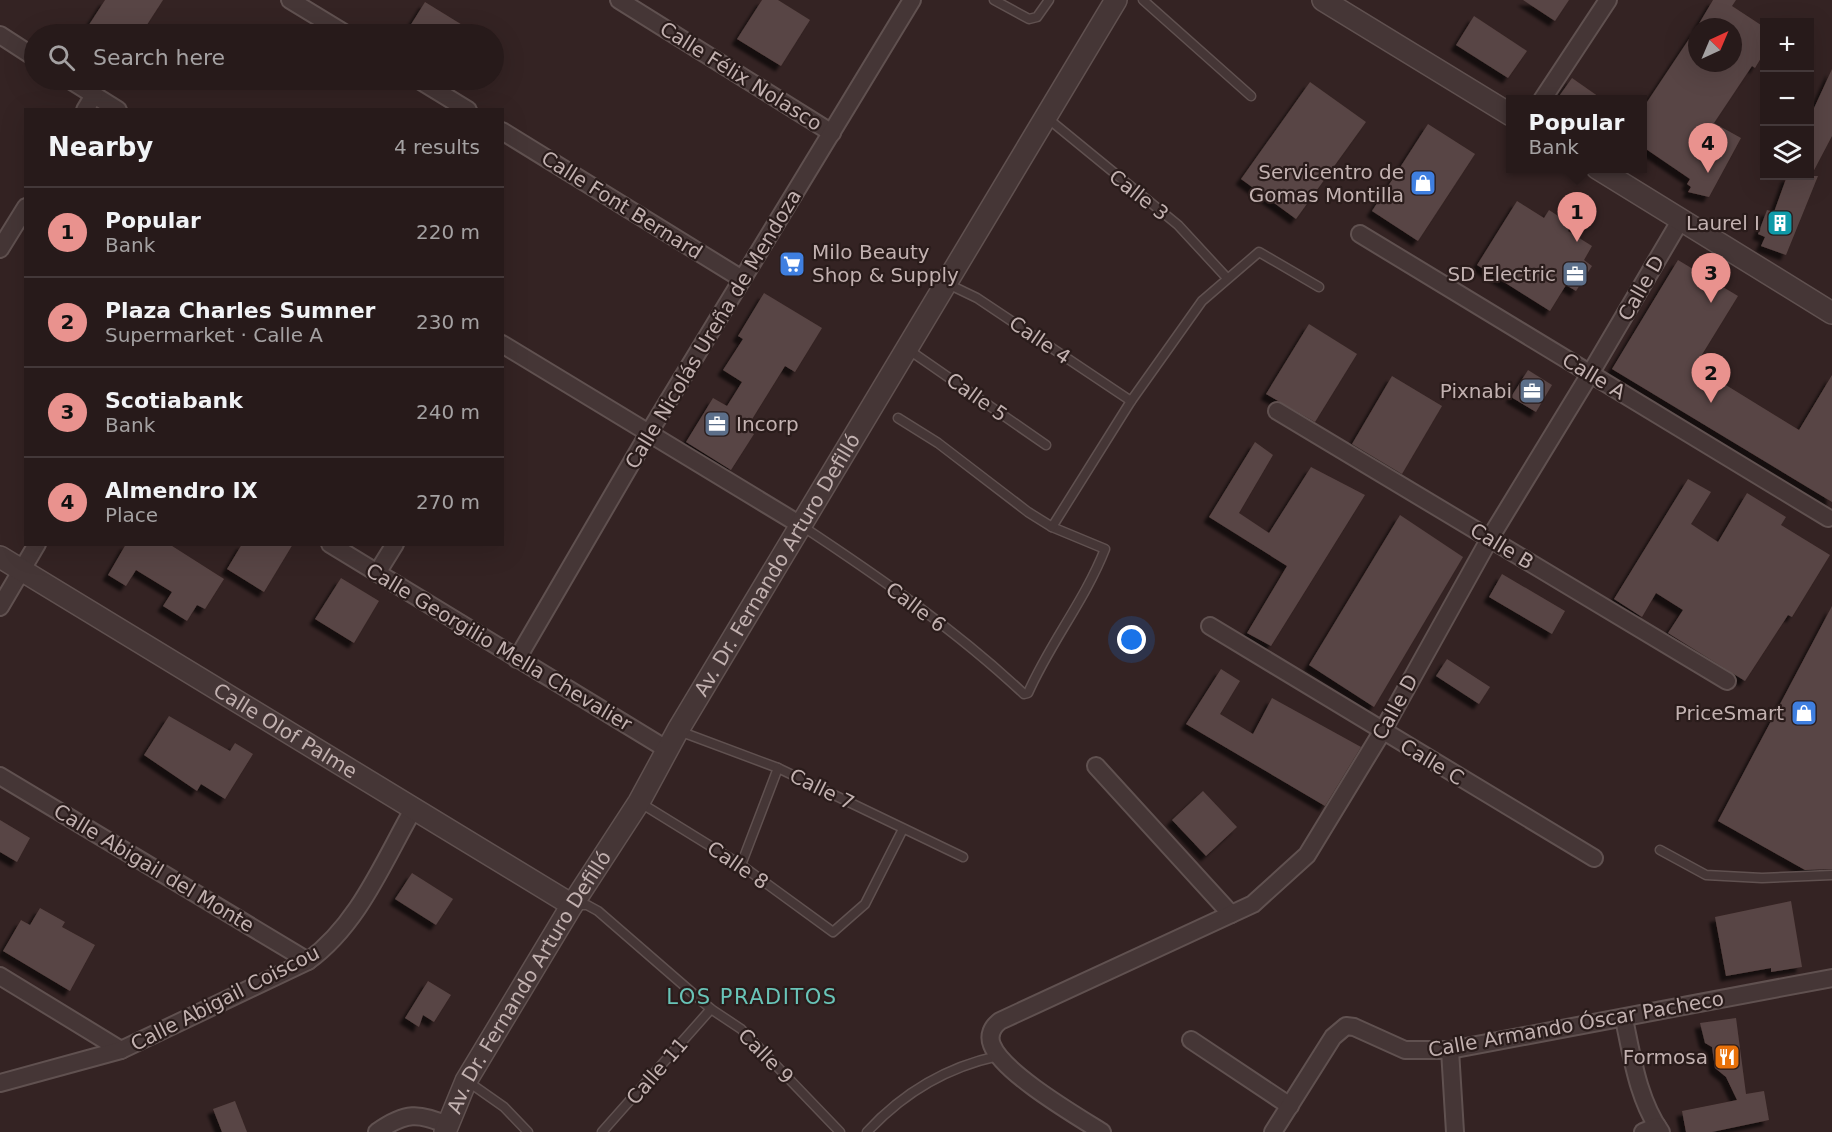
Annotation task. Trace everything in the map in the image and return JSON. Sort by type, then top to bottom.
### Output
[{"type":"street","points":[[290,0],[330,24]]},
{"type":"street","name":"Calle Félix Nolasco","points":[[619,0],[832,133]]},
{"type":"street","name":"Calle Nicolás Ureña de Mendoza","points":[[517,659],[650,431],[912,0]]},
{"type":"street","name":"Av. Dr. Fernando Arturo Defilló","points":[[447,1129],[466,1081],[572,905],[639,802],[678,730],[1116,0]]},
{"type":"street","points":[[1323,0],[1506,112]]},
{"type":"street","points":[[1545,95],[1608,0]]},
{"type":"street","points":[[0,35],[24,51]]},
{"type":"street","points":[[86,90],[115,108]]},
{"type":"street","points":[[435,90],[465,108]]},
{"type":"street","points":[[86,108],[94,95]]},
{"type":"street","name":"Calle Font Bernard","points":[[504,132],[742,279]]},
{"type":"street","points":[[1605,173],[1832,313]]},
{"type":"street","points":[[0,249],[24,210]]},
{"type":"street","name":"Calle D","points":[[998,1056],[991,1043],[991,1033],[1000,1021],[1253,904],[1307,855],[1382,732],[1490,538],[1680,220]]},
{"type":"street","name":"Calle A","points":[[1360,234],[1828,518]]},
{"type":"street","points":[[507,347],[650,431],[802,526]]},
{"type":"street","name":"Calle B","points":[[1277,411],[1727,681]]},
{"type":"street","points":[[0,607],[36,546]]},
{"type":"street","name":"Calle Georgilio Mella Chevalier","points":[[333,546],[668,750]]},
{"type":"street","points":[[378,573],[394,546]]},
{"type":"street","name":"Calle Olof Palme","points":[[0,556],[572,905]]},
{"type":"street","name":"Calle C","points":[[1210,626],[1594,858]]},
{"type":"street","points":[[1096,766],[1231,914]]},
{"type":"street","name":"Calle Abigail del Monte","points":[[0,776],[308,961]]},
{"type":"street","name":"Calle Abigail Coiscou","points":[[0,1083],[121,1050],[308,961],[328,946],[353,916],[414,808]]},
{"type":"street","points":[[0,976],[121,1050]]},
{"type":"street","name":"Calle Armando Óscar Pacheco","points":[[1273,1132],[1333,1037],[1346,1026],[1354,1027],[1405,1050],[1450,1050],[1832,978]]},
{"type":"street","points":[[1624,1019],[1654,1130]]},
{"type":"street","points":[[1191,1040],[1290,1106]]},
{"type":"street","points":[[1450,1050],[1455,1132]]},
{"type":"street","points":[[998,1056],[1012,1071],[1096,1128]]},
{"type":"street","points":[[377,1132],[408,1116],[426,1116],[447,1129]]},
{"type":"street","points":[[1074,1132],[1096,1128]]},
{"type":"lane","points":[[994,0],[1029,19],[1037,17],[1048,0]]},
{"type":"lane","points":[[1143,0],[1251,96]]},
{"type":"lane","name":"Calle 3","points":[[1045,117],[1178,225],[1227,278]]},
{"type":"lane","points":[[898,418],[938,443],[1052,527],[1131,401],[1202,301],[1227,278],[1259,252],[1319,287]]},
{"type":"lane","name":"Calle 4","points":[[947,284],[977,298],[1131,401]]},
{"type":"lane","name":"Calle 5","points":[[908,349],[1046,445]]},
{"type":"lane","name":"Calle 6","points":[[802,526],[919,608],[1026,694],[1043,659],[1074,613],[1105,549],[1052,527]]},
{"type":"lane","name":"Calle 7","points":[[678,730],[778,768],[963,857]]},
{"type":"lane","points":[[741,865],[778,768]]},
{"type":"lane","name":"Calle 8","points":[[639,802],[741,865],[833,932],[872,895],[903,829]]},
{"type":"lane","points":[[1660,850],[1706,874],[1762,878],[1832,875]]},
{"type":"lane","name":"Calle 9","points":[[572,905],[587,905],[597,911],[711,1009],[741,1029],[840,1132]]},
{"type":"lane","name":"Calle 11","points":[[602,1132],[711,1009]]},
{"type":"lane","points":[[867,1132],[887,1110],[905,1097],[972,1062],[998,1056]]},
{"type":"lane","points":[[466,1081],[504,1107],[528,1132]]},
{"type":"building","points":[[105,0],[163,0],[147,24],[89,24]]},
{"type":"building","points":[[762,0],[778,0],[810,20],[781,66],[737,39]]},
{"type":"building","points":[[1523,0],[1569,0],[1555,21]]},
{"type":"building","points":[[1713,0],[1736,0],[1732,6],[1760,24],[1760,60],[1755,68],[1752,66],[1714,123],[1741,138],[1709,197],[1688,192],[1691,187],[1687,184],[1690,179],[1647,150],[1647,102],[1688,40],[1688,72],[1742,72],[1742,18],[1702,18]]},
{"type":"building","points":[[425,2],[461,24],[411,24]]},
{"type":"building","points":[[1474,16],[1527,51],[1508,78],[1456,45]]},
{"type":"building","points":[[1832,69],[1832,136],[1814,170],[1814,126],[1814,108]]},
{"type":"building","points":[[1572,78],[1596,95],[1560,95]]},
{"type":"building","points":[[1310,82],[1366,122],[1296,219],[1241,179]]},
{"type":"building","name":"Servicentro de Gomas Montilla","points":[[1428,124],[1475,154],[1418,241],[1372,211]]},
{"type":"building","points":[[1814,176],[1818,176],[1786,255],[1761,246],[1765,237],[1758,234],[1767,210],[1774,212],[1786,180],[1814,180]]},
{"type":"building","points":[[1517,201],[1544,218],[1549,210],[1572,225],[1568,231],[1592,246],[1584,260],[1592,266],[1576,291],[1566,285],[1550,311],[1477,265]]},
{"type":"building","points":[[1678,260],[1738,296],[1695,366],[1799,430],[1832,375],[1832,502],[1612,369]]},
{"type":"building","points":[[764,293],[822,328],[795,372],[785,366],[746,429],[754,434],[731,470],[686,442],[713,398],[727,406],[742,382],[723,370],[743,339],[738,336]]},
{"type":"building","points":[[1309,324],[1357,354],[1315,422],[1266,394]]},
{"type":"building","name":"Pixnabi","points":[[1528,370],[1552,385],[1536,412],[1511,397]]},
{"type":"building","points":[[1392,376],[1442,406],[1402,474],[1352,444]]},
{"type":"building","points":[[1255,442],[1273,455],[1239,513],[1269,533],[1311,467],[1365,495],[1271,646],[1247,633],[1287,566],[1209,517]]},
{"type":"building","points":[[1688,479],[1711,492],[1691,524],[1718,542],[1747,493],[1786,517],[1781,525],[1830,555],[1792,617],[1788,615],[1745,681],[1668,633],[1683,610],[1656,593],[1642,617],[1614,599]]},
{"type":"building","points":[[1400,515],[1463,557],[1374,707],[1309,665]]},
{"type":"building","points":[[125,546],[172,546],[224,579],[205,609],[197,605],[187,621],[163,606],[172,592],[136,570],[126,586],[108,575]]},
{"type":"building","points":[[241,546],[292,546],[264,592],[227,569]]},
{"type":"building","points":[[1502,574],[1565,611],[1552,634],[1489,597]]},
{"type":"building","points":[[341,578],[379,601],[354,643],[315,619]]},
{"type":"building","name":"PriceSmart","points":[[1832,606],[1832,869],[1805,870],[1718,821]]},
{"type":"building","points":[[1447,659],[1490,687],[1479,704],[1436,676]]},
{"type":"building","points":[[1221,669],[1240,681],[1220,714],[1253,734],[1272,698],[1361,747],[1325,806],[1186,724]]},
{"type":"building","points":[[169,716],[230,751],[235,743],[253,754],[225,799],[201,784],[197,791],[144,755]]},
{"type":"building","points":[[1203,791],[1237,827],[1206,856],[1172,820]]},
{"type":"building","points":[[0,820],[30,838],[17,862],[0,852]]},
{"type":"building","points":[[412,873],[453,899],[436,925],[395,899]]},
{"type":"building","points":[[1791,901],[1802,967],[1771,972],[1771,968],[1726,976],[1715,917]]},
{"type":"building","points":[[40,908],[65,922],[62,927],[95,945],[70,991],[3,951],[21,920],[30,925]]},
{"type":"building","points":[[428,981],[451,995],[434,1022],[423,1015],[419,1027],[405,1018]]},
{"type":"building","points":[[1736,1018],[1746,1094],[1764,1091],[1769,1120],[1712,1132],[1686,1132],[1682,1111],[1737,1100],[1726,1077],[1715,1068],[1712,1047],[1705,1043],[1700,1023]]},
{"type":"building","points":[[235,1101],[247,1132],[222,1132],[213,1109]]},
{"type":"place","name":"Almendro IX","points":[[1708,173]]},
{"type":"place","name":"Servicentro de Gomas Montilla","points":[[1423,183]]},
{"type":"place","name":"Laurel I","points":[[1780,223]]},
{"type":"place","name":"Popular","points":[[1577,242]]},
{"type":"place","name":"Milo Beauty Shop & Supply","points":[[792,264]]},
{"type":"place","name":"SD Electric","points":[[1575,274]]},
{"type":"place","name":"Scotiabank","points":[[1711,303]]},
{"type":"place","name":"Pixnabi","points":[[1532,391]]},
{"type":"place","name":"Plaza Charles Sumner","points":[[1711,403]]},
{"type":"place","name":"Incorp","points":[[717,424]]},
{"type":"place","name":"PriceSmart","points":[[1804,713]]},
{"type":"place","name":"Formosa","points":[[1727,1057]]},
{"type":"district","name":"LOS PRADITOS","points":[[752,997]]}]
